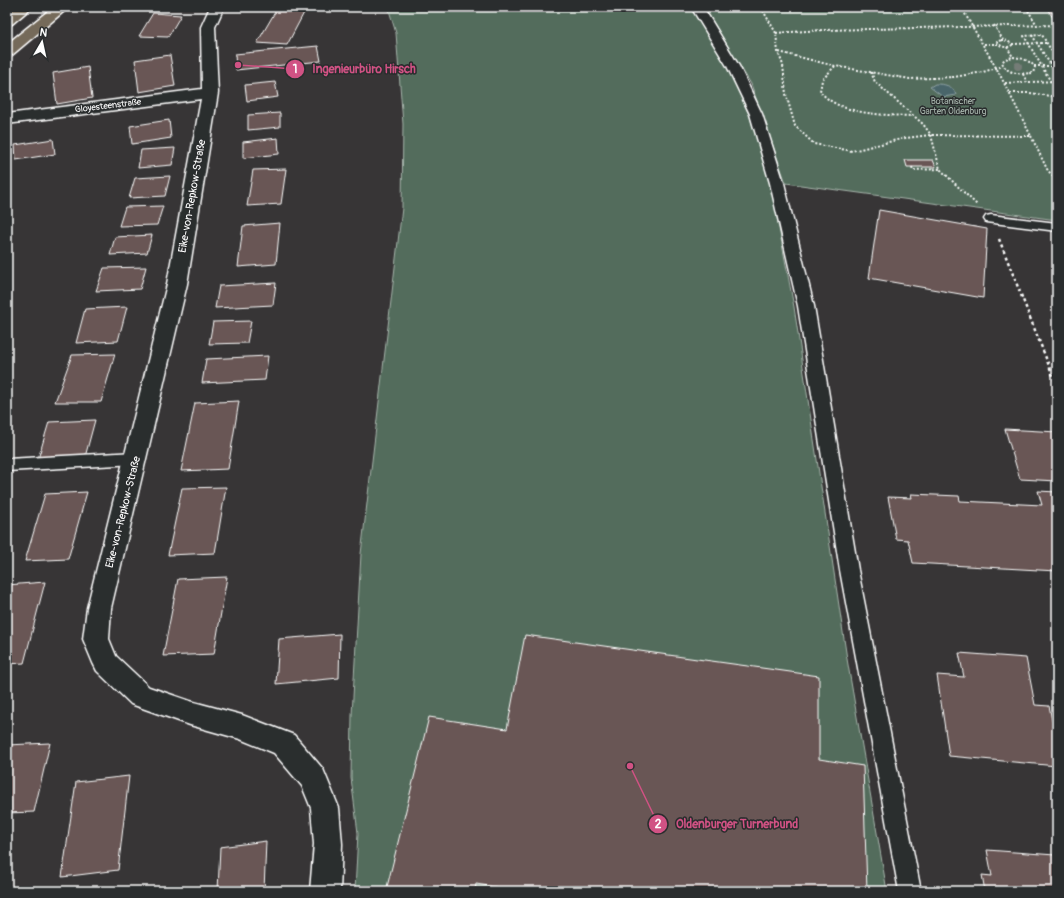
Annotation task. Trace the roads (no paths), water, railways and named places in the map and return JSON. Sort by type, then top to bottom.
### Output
[{"type":"highway","points":[[7,21],[25,7]]},
{"type":"highway","points":[[7,52],[62,7]]},
{"type":"street","name":"Eike-von-Repkow-Straße","points":[[217,7],[208,27],[210,93],[177,284],[99,608],[96,639],[106,663],[140,696],[190,713],[242,727],[284,744],[313,778],[325,808],[328,844],[325,891]]},
{"type":"street","name":"Gloyesteenstraße","points":[[7,119],[210,93]]},
{"type":"lane","points":[[697,7],[733,66],[756,114],[777,183],[806,306],[849,570],[910,891]]},
{"type":"lane","points":[[991,219],[1057,227]]},
{"type":"lane","points":[[7,465],[136,458]]},
{"type":"water","points":[[935,84],[950,87],[956,95],[943,97],[930,87]]},
{"type":"place","name":"Ingenieurbüro Hirsch","points":[[238,65]]},
{"type":"place","name":"Oldenburger Turnerbund","points":[[630,766]]},
{"type":"park label","name":"Botanischer Garten Oldenburg","points":[[953,106]]}]
